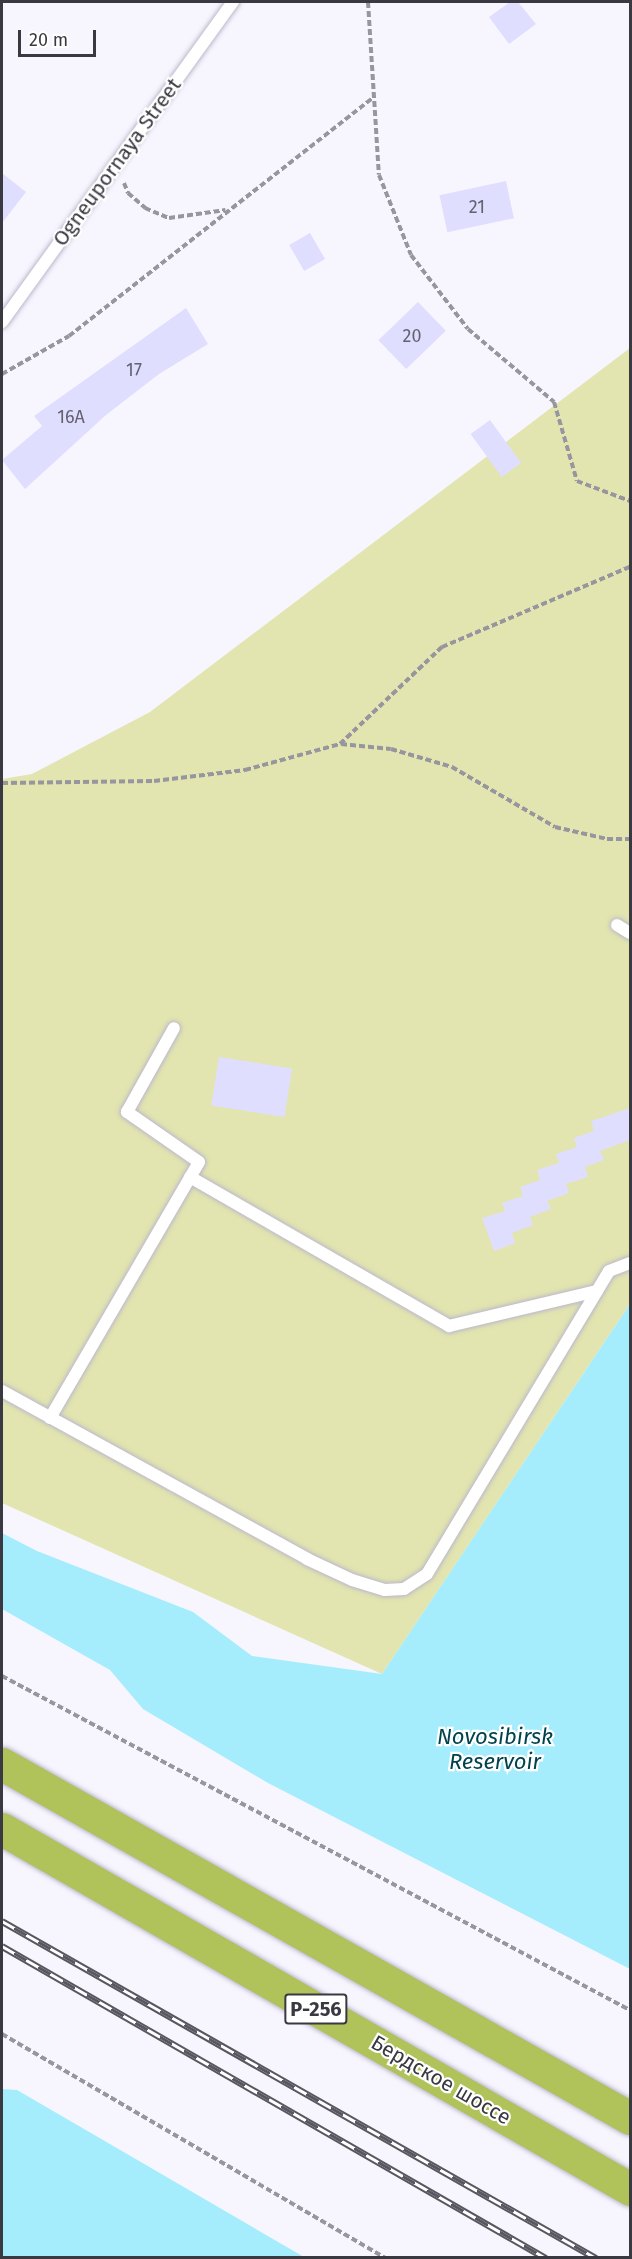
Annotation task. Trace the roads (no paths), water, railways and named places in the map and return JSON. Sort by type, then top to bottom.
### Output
[{"type":"highway","name":"Р-256","points":[[2,1764],[630,2118]]},
{"type":"highway","name":"Бердское шоссе","points":[[2,1828],[630,2189]]},
{"type":"lane","name":"Ogneupornaya Street","points":[[2,322],[233,2]]},
{"type":"lane","points":[[617,925],[630,933]]},
{"type":"lane","points":[[50,1418],[199,1162],[127,1112],[174,1028]]},
{"type":"lane","points":[[190,1177],[449,1326],[597,1291]]},
{"type":"lane","points":[[2,1391],[352,1580],[385,1590],[404,1588],[427,1574],[609,1271],[630,1263]]},
{"type":"water","name":"Novosibirsk Reservoir","points":[[630,1304],[630,1969],[268,1783],[143,1709],[110,1670],[2,1609],[2,1533],[37,1551],[193,1612],[252,1656],[382,1674]]},
{"type":"water","points":[[2,2089],[17,2090],[304,2257],[2,2257]]},
{"type":"railway","points":[[2,1921],[596,2258]]},
{"type":"railway","points":[[2,1946],[546,2258]]}]
